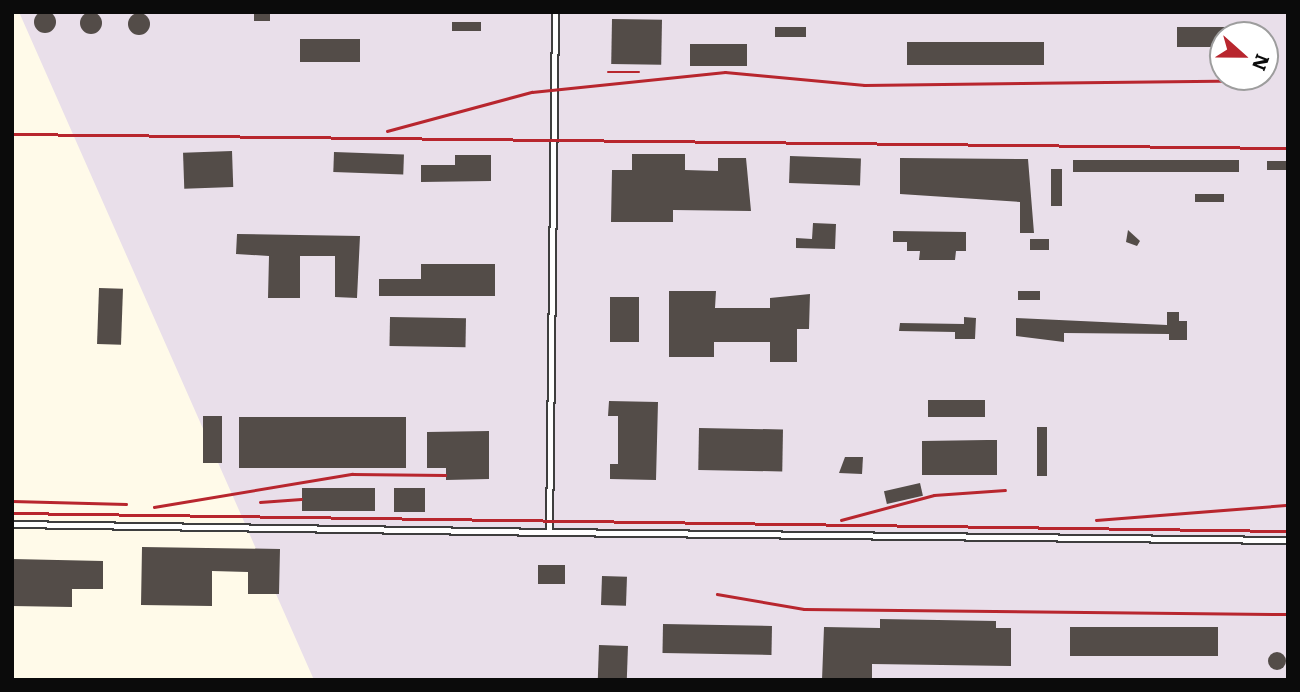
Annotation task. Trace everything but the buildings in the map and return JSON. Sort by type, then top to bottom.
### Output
[{"type":"lane","points":[[550,532],[555,12]]},
{"type":"lane","points":[[12,524],[1288,540]]},
{"type":"shaded area","points":[[19,12],[1288,12],[1288,680],[314,680]]},
{"type":"railway","points":[[608,72],[639,72]]},
{"type":"railway","points":[[387,131],[532,92],[725,72],[864,85],[1209,81]]},
{"type":"railway","points":[[12,134],[1288,148]]},
{"type":"railway","points":[[154,507],[352,474],[445,475]]},
{"type":"railway","points":[[841,520],[934,495],[1005,490]]},
{"type":"railway","points":[[260,502],[301,499]]},
{"type":"railway","points":[[12,501],[126,504]]},
{"type":"railway","points":[[1096,520],[1288,505]]},
{"type":"railway","points":[[12,513],[1288,531]]},
{"type":"railway","points":[[717,594],[804,609],[1288,614]]}]
